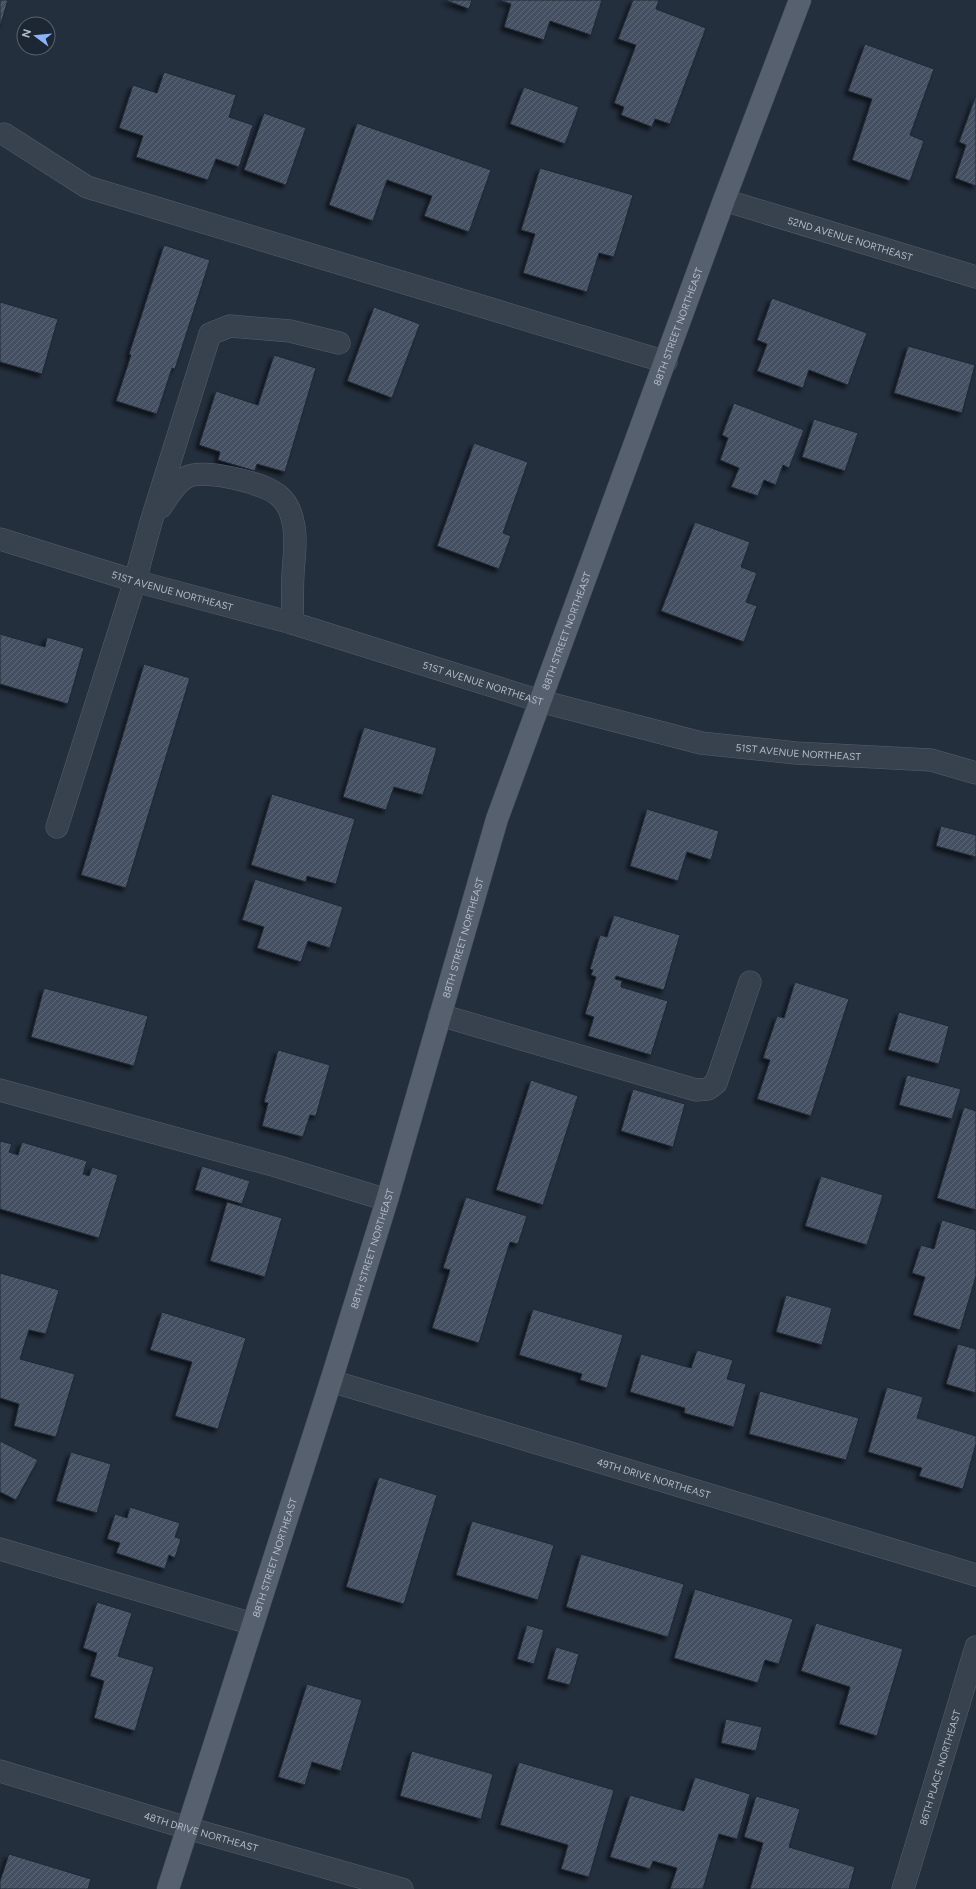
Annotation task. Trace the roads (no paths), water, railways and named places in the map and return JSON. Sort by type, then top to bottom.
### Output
[{"type":"main road","name":"88TH STREET NORTHEAST","points":[[168,1889],[331,1381],[387,1200],[498,819],[724,200],[800,0]]},
{"type":"street","points":[[4,134],[87,187],[666,362]]},
{"type":"street","name":"52ND AVENUE NORTHEAST","points":[[724,200],[976,277]]},
{"type":"street","points":[[57,826],[135,581],[151,522],[210,334],[230,326],[290,331],[339,343]]},
{"type":"street","points":[[151,522],[173,490],[187,476],[204,474],[243,480],[264,487],[278,495],[287,506],[293,522],[294,551],[292,623]]},
{"type":"street","name":"51ST AVENUE NORTHEAST","points":[[0,539],[135,581],[292,623],[540,701],[701,743],[796,753],[931,760],[976,773]]},
{"type":"street","points":[[440,1015],[696,1090],[708,1088],[716,1083],[750,982]]},
{"type":"street","points":[[0,1090],[276,1166],[387,1200]]},
{"type":"street","name":"49TH DRIVE NORTHEAST","points":[[331,1381],[976,1575]]},
{"type":"street","points":[[0,1549],[253,1624]]},
{"type":"street","name":"86TH PLACE NORTHEAST","points":[[903,1889],[976,1646]]},
{"type":"street","name":"48TH DRIVE NORTHEAST","points":[[0,1771],[187,1828],[402,1889]]}]
